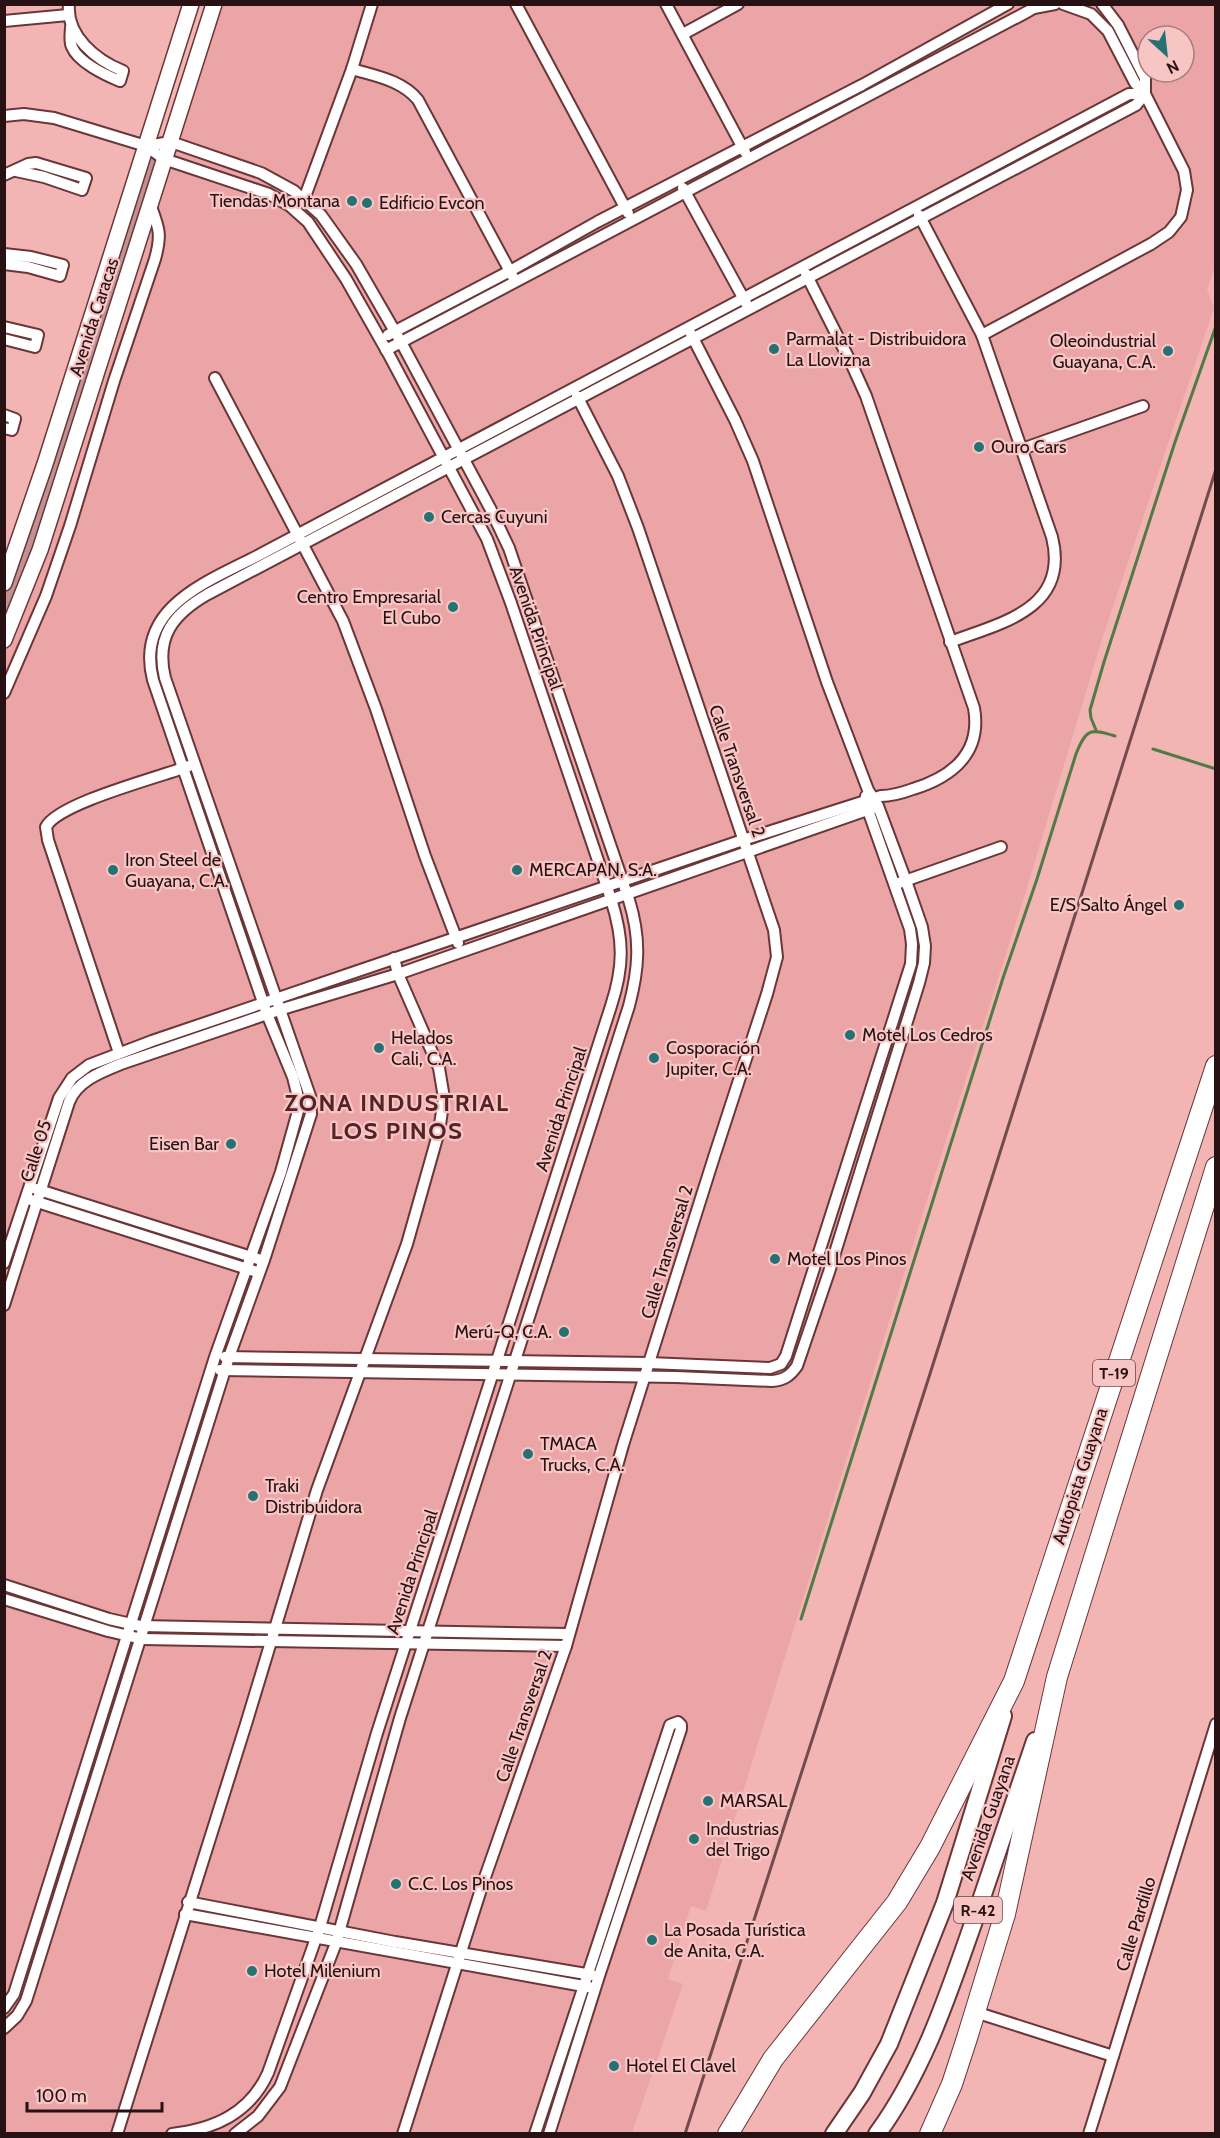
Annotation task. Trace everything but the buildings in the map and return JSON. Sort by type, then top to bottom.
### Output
[{"type":"highway","name":"Autopista Guayana","points":[[728,2133],[773,2059],[897,1902],[913,1877],[1014,1681],[1215,1066]]},
{"type":"highway","name":"Autopista Guayana","points":[[930,2133],[952,2084],[1005,1914],[1057,1677],[1215,1167]]},
{"type":"main road","name":"Avenida Guayana","points":[[877,2133],[908,2082],[933,2032],[1057,1677]]},
{"type":"main road","name":"Avenida Guayana","points":[[834,2133],[862,2093],[889,2044],[945,1903],[1014,1681]]},
{"type":"street","name":"Avenida Caracas","points":[[4,583],[45,464],[190,4]]},
{"type":"street","name":"Avenida Caracas","points":[[4,640],[43,539],[214,4]]},
{"type":"street","points":[[297,210],[305,199],[352,69],[372,4]]},
{"type":"street","points":[[516,4],[632,219]]},
{"type":"street","points":[[666,4],[749,158]]},
{"type":"street","points":[[682,34],[738,4]]},
{"type":"street","points":[[380,339],[510,271],[597,222],[862,85],[994,8],[1008,4]]},
{"type":"street","points":[[386,350],[1034,8],[1055,4]]},
{"type":"street","points":[[982,335],[1160,239],[1176,224],[1184,208],[1187,189],[1181,163],[1145,94],[1135,82],[1108,31],[1091,14],[1063,4]]},
{"type":"street","points":[[446,463],[464,460],[1136,105],[1145,94],[1145,78],[1118,25],[1102,4]]},
{"type":"street","points":[[994,8],[1003,25]]},
{"type":"street","points":[[4,21],[69,10],[71,46],[99,71],[120,81],[123,70],[98,57],[71,27]]},
{"type":"street","points":[[1108,31],[1118,25]]},
{"type":"street","points":[[352,69],[397,83],[418,100],[516,282]]},
{"type":"street","points":[[862,85],[868,97]]},
{"type":"street","points":[[4,2008],[14,1994],[215,1357],[252,1257],[297,1118],[298,1101],[292,1077],[263,1003],[153,680],[150,664],[151,646],[156,629],[170,607],[189,593],[217,583],[446,463],[459,450],[1129,94],[1145,94]]},
{"type":"street","points":[[4,116],[24,114],[54,118],[146,146],[171,142]]},
{"type":"street","name":"Avenida Principal","points":[[171,142],[261,173],[305,199],[338,236],[401,342],[502,531],[517,570],[627,894],[636,929],[638,964],[627,1012],[428,1631],[336,1943],[280,2087],[258,2116],[235,2133]]},
{"type":"street","name":"Avenida Principal","points":[[146,146],[164,159],[259,189],[297,210],[324,244],[380,339],[486,539],[501,576],[611,899],[619,926],[622,960],[619,980],[410,1631],[320,1927],[268,2073],[258,2092],[243,2108],[216,2124],[196,2131],[172,2133]]},
{"type":"street","points":[[4,175],[28,164],[36,163],[86,178],[82,190],[44,177],[16,171]]},
{"type":"street","points":[[679,180],[750,310]]},
{"type":"street","points":[[4,693],[45,596],[67,536],[104,410],[155,259],[160,233],[150,204]]},
{"type":"street","points":[[915,208],[982,335],[1055,549],[1056,560],[1046,591],[1028,610],[1004,623],[950,642]]},
{"type":"street","points":[[4,254],[31,257],[63,265],[60,276],[28,267],[4,264]]},
{"type":"street","points":[[194,764],[66,810],[55,816],[46,827],[46,834],[119,1053],[743,840],[870,801],[886,803],[892,796],[930,784],[948,774],[963,759],[974,738],[974,708],[866,396],[803,268]]},
{"type":"street","points":[[4,327],[38,335],[35,347],[4,339]]},
{"type":"street","points":[[215,1357],[649,1363],[770,1368],[781,1364],[786,1356],[910,971],[911,936],[870,801],[753,461],[735,420],[687,328]]},
{"type":"street","points":[[215,378],[338,608],[355,650],[455,938],[462,951]]},
{"type":"street","name":"Calle Transversal 2","points":[[403,2133],[483,1883],[566,1646],[649,1363],[776,966],[777,948],[774,930],[631,508],[610,459],[573,389]]},
{"type":"street","points":[[1022,449],[1143,405]]},
{"type":"street","points":[[4,415],[15,419],[12,430],[4,428]]},
{"type":"street","points":[[501,576],[517,570]]},
{"type":"street","points":[[4,2028],[13,2021],[26,2001],[229,1357],[264,1260],[309,1121],[311,1102],[165,678],[162,652],[169,629],[181,613],[217,583]]},
{"type":"street","points":[[515,616],[531,611]]},
{"type":"street","points":[[4,651],[11,623]]},
{"type":"street","points":[[198,1025],[202,1037],[279,1010],[398,974],[747,852],[870,801]]},
{"type":"street","points":[[211,1370],[645,1376],[772,1381],[792,1374],[814,1318],[922,972],[925,954],[924,938],[906,881],[870,801]]},
{"type":"street","points":[[894,884],[1001,847]]},
{"type":"street","points":[[117,2133],[317,1490],[407,1244],[439,1131],[444,1089],[434,1052],[398,974],[394,958]]},
{"type":"street","points":[[622,960],[638,964]]},
{"type":"street","points":[[910,971],[922,972]]},
{"type":"street","points":[[619,980],[635,982]]},
{"type":"street","points":[[891,1030],[903,1033]]},
{"type":"street","name":"Calle 05","points":[[4,1305],[69,1102],[77,1089],[86,1081],[121,1064],[202,1037]]},
{"type":"street","name":"Calle 05","points":[[4,1263],[59,1098],[77,1073],[98,1061],[119,1053]]},
{"type":"street","points":[[298,1101],[311,1102]]},
{"type":"street","points":[[861,1123],[874,1126]]},
{"type":"street","points":[[29,1187],[264,1260]]},
{"type":"street","points":[[25,1199],[258,1273]]},
{"type":"street","points":[[800,1314],[814,1318]]},
{"type":"street","points":[[781,1364],[785,1378]]},
{"type":"street","points":[[4,1586],[143,1627],[568,1634]]},
{"type":"street","points":[[4,1599],[140,1638],[566,1646]]},
{"type":"street","points":[[486,1646],[489,1632]]},
{"type":"street","points":[[535,2133],[670,1725],[678,1722],[681,1729],[549,2133]]},
{"type":"street","name":"Calle Pardillo","points":[[1089,2133],[1215,1724]]},
{"type":"street","points":[[48,1884],[62,1888]]},
{"type":"street","points":[[188,1902],[339,1931],[595,1988]]},
{"type":"street","points":[[184,1914],[336,1943],[599,1976]]},
{"type":"street","points":[[29,1945],[42,1950]]},
{"type":"street","points":[[975,2012],[1113,2056]]},
{"type":"street","points":[[560,2055],[573,2058]]},
{"type":"shaded area","points":[[214,5],[1215,5],[1216,263],[1207,289],[1214,308],[1102,639],[1022,904],[926,1203],[706,1911],[691,1906],[668,1979],[683,1984],[632,2133],[5,2134],[5,641]]},
{"type":"shaded area","points":[[146,146],[165,159],[5,641],[5,583]]},
{"type":"waterway","points":[[1096,730],[1090,710],[1104,662],[1175,442],[1216,326]]},
{"type":"waterway","points":[[801,1619],[1076,754],[1086,735],[1090,733],[1100,732],[1115,736]]},
{"type":"waterway","points":[[1153,749],[1216,769]]},
{"type":"railway","points":[[685,2134],[929,1377],[1216,469]]},
{"type":"place","name":"Tiendas Montana","points":[[352,201]]},
{"type":"place","name":"Edificio Evcon","points":[[367,203]]},
{"type":"place","name":"Parmalat - Distribuidora La Llovizna","points":[[774,349]]},
{"type":"place","name":"Oleoindustrial Guayana, C.A.","points":[[1168,351]]},
{"type":"place","name":"Ouro Cars","points":[[979,447]]},
{"type":"place","name":"Cercas Cuyuni","points":[[429,517]]},
{"type":"place","name":"Centro Empresarial El Cubo","points":[[453,607]]},
{"type":"place","name":"Iron Steel de Guayana, C.A.","points":[[113,870]]},
{"type":"place","name":"MERCAPAN, S.A.","points":[[517,870]]},
{"type":"place","name":"E/S Salto Ángel","points":[[1179,905]]},
{"type":"place","name":"Motel Los Cedros","points":[[850,1035]]},
{"type":"place","name":"Helados Cali, C.A.","points":[[379,1048]]},
{"type":"place","name":"Cosporación Jupiter, C.A.","points":[[654,1058]]},
{"type":"place","name":"Eisen Bar","points":[[231,1144]]},
{"type":"place","name":"Motel Los Pinos","points":[[775,1259]]},
{"type":"place","name":"Merú-Q, C.A.","points":[[564,1332]]},
{"type":"place","name":"TMACA Trucks, C.A.","points":[[528,1454]]},
{"type":"place","name":"Traki Distribuidora","points":[[253,1496]]},
{"type":"place","name":"MARSAL","points":[[708,1801]]},
{"type":"place","name":"Industrias del Trigo","points":[[694,1839]]},
{"type":"place","name":"C.C. Los Pinos","points":[[396,1884]]},
{"type":"place","name":"La Posada Turística de Anita, C.A.","points":[[652,1940]]},
{"type":"place","name":"Hotel Milenium","points":[[252,1971]]},
{"type":"place","name":"Hotel El Clavel","points":[[614,2066]]},
{"type":"district","name":"ZONA INDUSTRIAL LOS PINOS","points":[[397,1117]]}]
